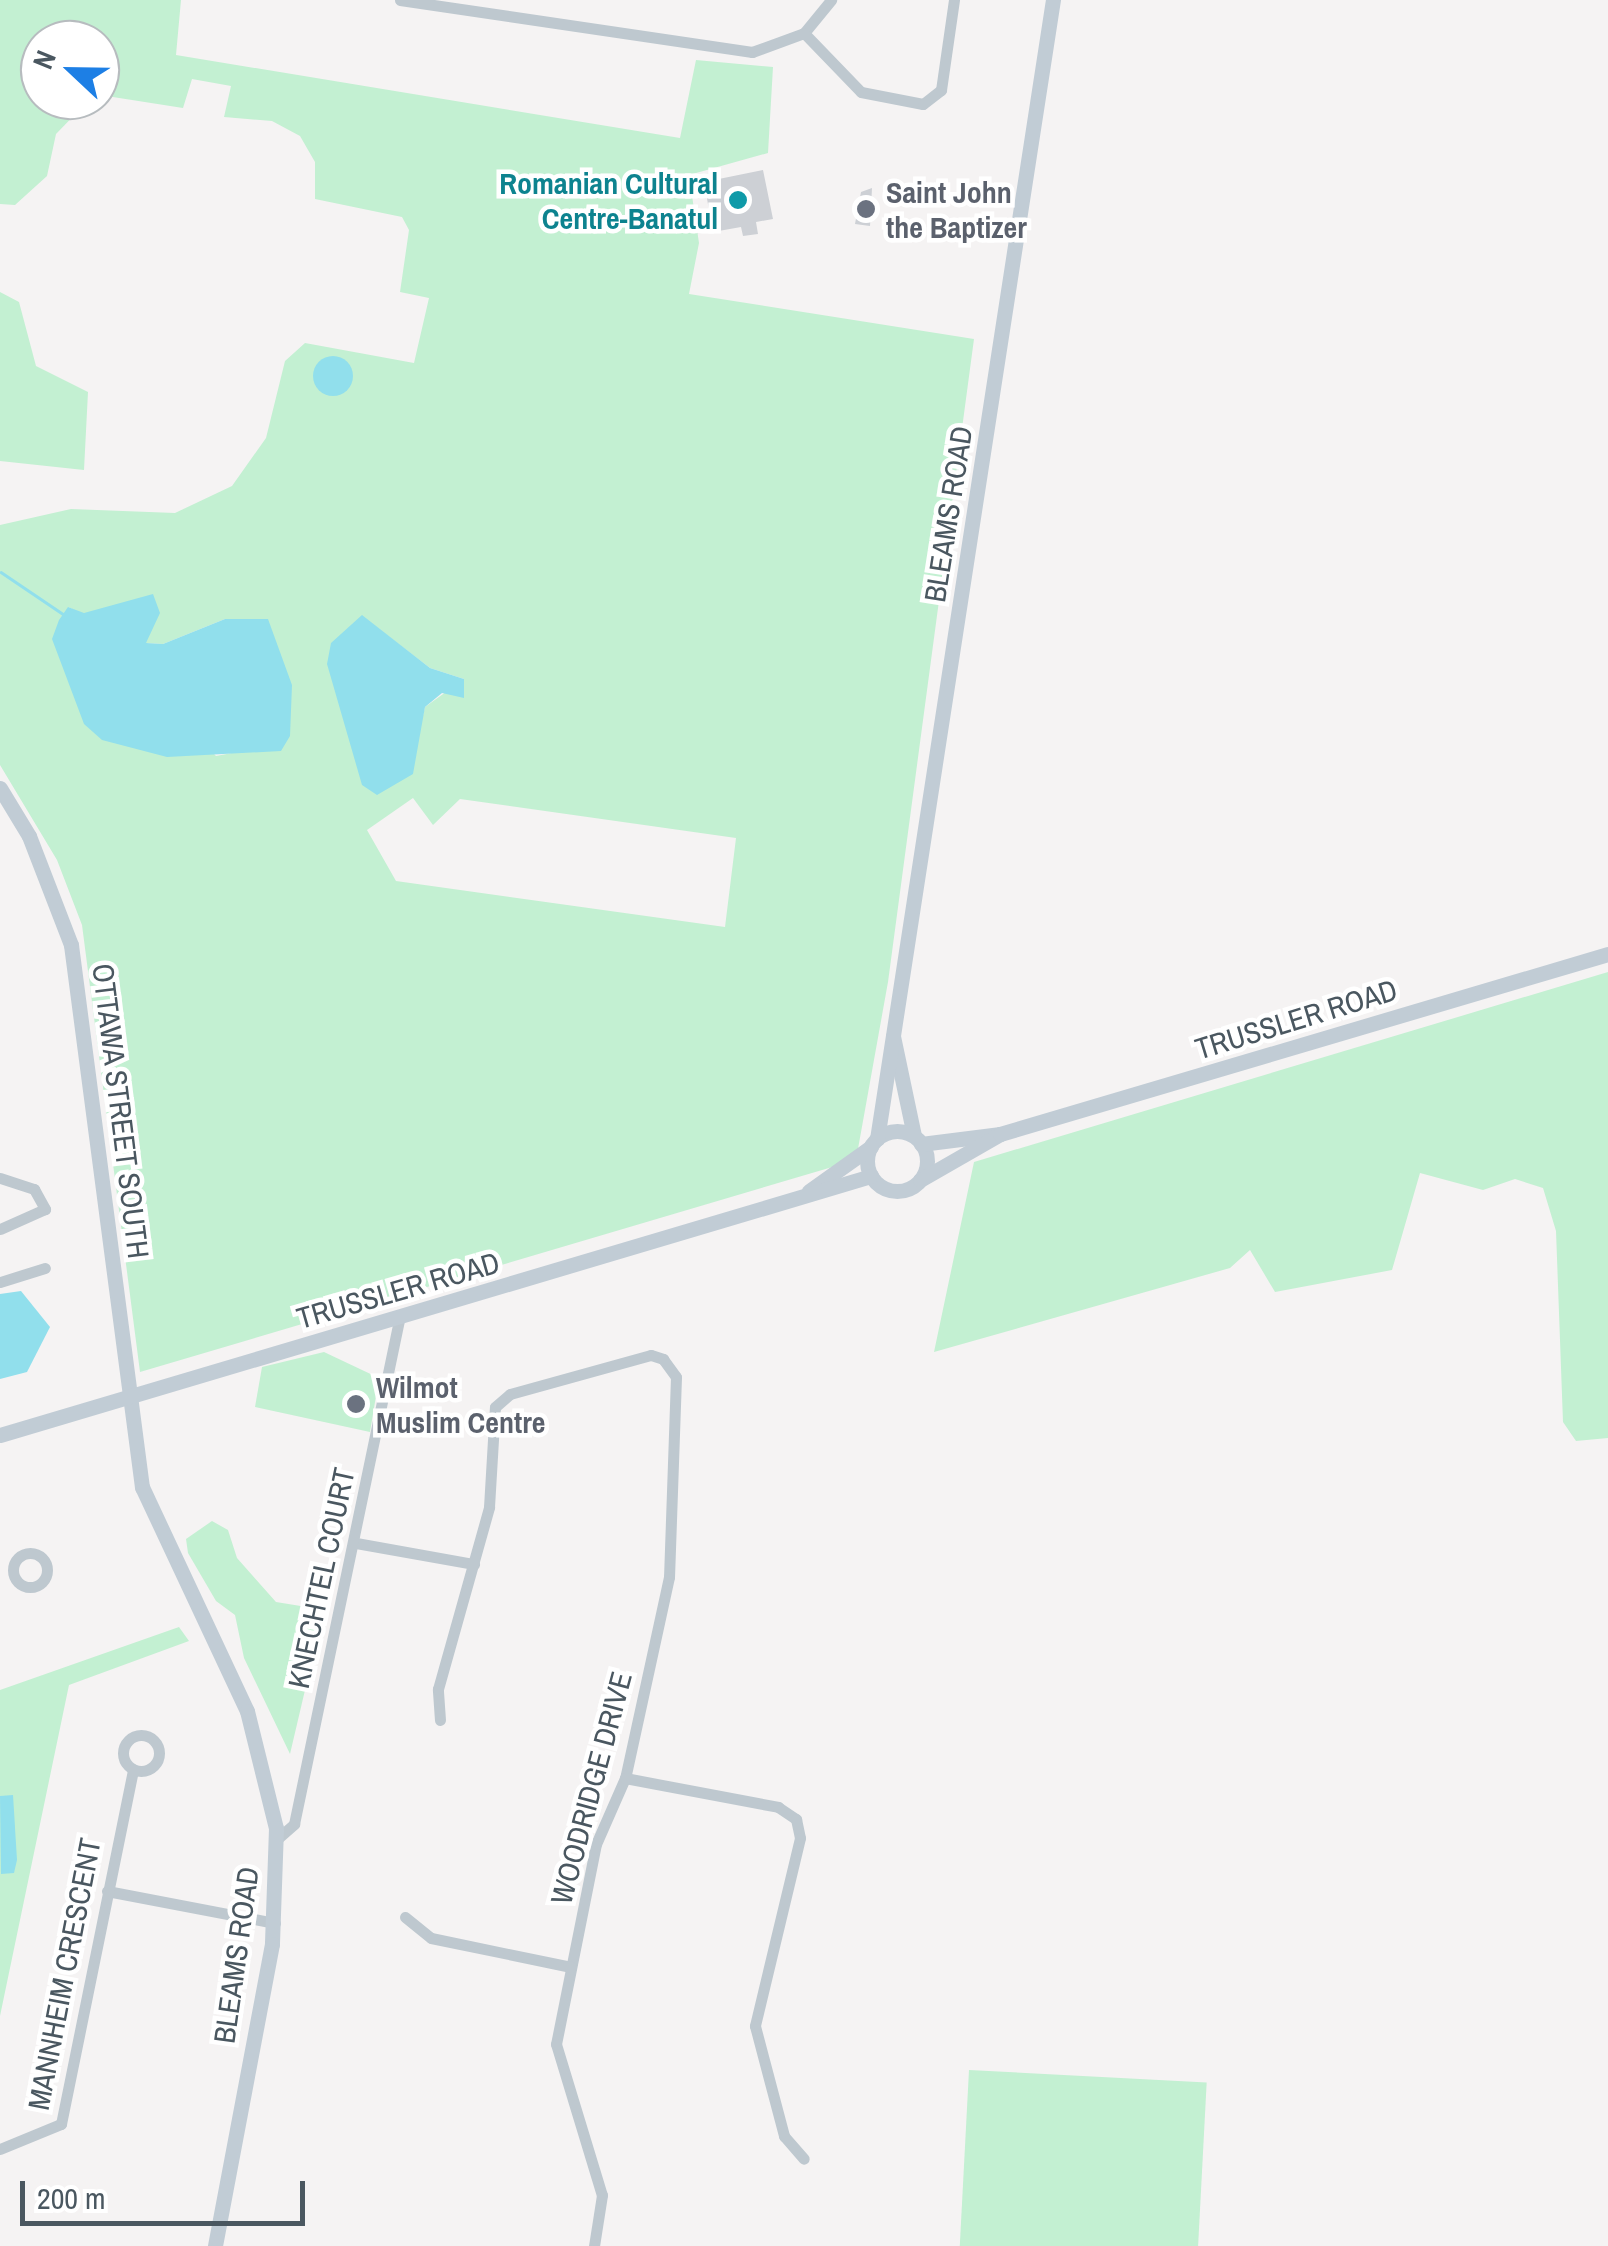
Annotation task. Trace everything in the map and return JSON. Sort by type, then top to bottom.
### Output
[{"type":"main road","name":"BLEAMS ROAD","points":[[874,1143],[1054,0]]},
{"type":"main road","name":"OTTAWA STREET SOUTH","points":[[0,788],[29,836],[71,945],[128,1396]]},
{"type":"main road","name":"TRUSSLER ROAD","points":[[917,1140],[1000,1134],[1608,954]]},
{"type":"main road","name":"BLEAMS ROAD","points":[[893,1036],[917,1140]]},
{"type":"main road","points":[[895,1132],[917,1140],[920,1180],[894,1191],[871,1176],[874,1143],[895,1132]]},
{"type":"main road","name":"TRUSSLER ROAD","points":[[920,1180],[1000,1134]]},
{"type":"main road","name":"TRUSSLER ROAD","points":[[809,1191],[874,1143]]},
{"type":"main road","name":"TRUSSLER ROAD","points":[[0,1434],[399,1320],[809,1191],[871,1176]]},
{"type":"main road","name":"BLEAMS ROAD","points":[[128,1396],[147,1505],[247,1711],[277,1839],[274,1923],[215,2244]]},
{"type":"main road","points":[[215,2244],[236,2246]]},
{"type":"street","points":[[400,0],[726,51],[774,48],[804,33],[831,0]]},
{"type":"street","points":[[804,33],[861,92],[923,104],[940,90],[954,0]]},
{"type":"street","points":[[0,1178],[34,1189],[45,1210],[0,1228]]},
{"type":"street","points":[[0,1282],[45,1268]]},
{"type":"street","name":"KNECHTEL COURT","points":[[277,1839],[294,1824],[356,1543],[399,1320]]},
{"type":"street","name":"WOODRIDGE DRIVE","points":[[440,1720],[438,1689],[474,1564],[499,1401],[650,1355],[670,1364],[676,1377],[669,1577],[625,1778],[600,1826],[571,1968],[558,2058],[602,2195],[594,2246]]},
{"type":"street","points":[[356,1543],[474,1564]]},
{"type":"street","points":[[0,1582],[16,1578]]},
{"type":"street","name":"MANNHEIM CRESCENT","points":[[0,2149],[61,2124],[133,1770]]},
{"type":"street","points":[[625,1778],[778,1807],[796,1819],[800,1838],[755,2021],[784,2136],[804,2158]]},
{"type":"street","points":[[107,1891],[274,1923]]},
{"type":"street","points":[[405,1917],[431,1938],[571,1968]]},
{"type":"green space","points":[[0,0],[181,0],[176,55],[680,138],[696,60],[773,67],[768,153],[689,175],[699,243],[689,294],[974,339],[888,982],[856,1160],[140,1372],[82,925],[57,860],[0,765],[0,525],[71,509],[175,513],[232,486],[266,438],[285,361],[305,343],[414,363],[429,298],[400,292],[409,230],[402,217],[315,199],[315,162],[300,136],[272,121],[224,117],[231,86],[192,79],[183,108],[120,98],[120,20],[20,20],[20,120],[70,120],[56,134],[47,176],[15,205],[0,204]],"holes":[[[68,607],[144,643],[163,644],[225,619],[259,748],[216,756]],[[362,616],[430,668],[464,679],[425,707],[420,728]],[[413,798],[433,825],[460,799],[736,838],[725,927],[396,881],[367,830]]]},
{"type":"green space","points":[[0,292],[19,302],[36,366],[88,392],[84,470],[0,461]]},
{"type":"green space","points":[[1608,972],[1608,1438],[1576,1441],[1563,1422],[1556,1231],[1543,1188],[1515,1179],[1483,1190],[1420,1173],[1392,1270],[1275,1292],[1250,1250],[1230,1268],[934,1352],[974,1162]]},
{"type":"green space","points":[[324,1352],[379,1378],[370,1432],[255,1407],[262,1367]]},
{"type":"green space","points":[[212,1521],[228,1530],[237,1558],[276,1602],[313,1608],[321,1622],[290,1754],[244,1658],[235,1615],[216,1601],[188,1553],[186,1539]]},
{"type":"green space","points":[[179,1627],[189,1641],[69,1685],[0,2016],[0,1690]]},
{"type":"green space","points":[[969,2070],[1207,2082],[1198,2246],[960,2246]]},
{"type":"water","points":[[333,356],[347,362],[353,376],[347,390],[333,396],[319,390],[313,376],[319,362]]},
{"type":"water","points":[[153,594],[160,613],[146,643],[163,644],[225,619],[268,619],[292,685],[290,736],[281,751],[167,757],[102,740],[84,724],[52,639],[59,620],[68,607],[84,613]]},
{"type":"water","points":[[362,615],[430,668],[464,679],[464,698],[442,693],[425,707],[413,774],[377,795],[362,785],[327,664],[331,643]]},
{"type":"water","points":[[21,1291],[50,1327],[27,1372],[0,1379],[0,1294]]},
{"type":"water","points":[[13,1795],[17,1860],[14,1873],[1,1874],[0,1796]]},
{"type":"building","name":"Romanian Cultural Centre-Banatul","points":[[763,170],[773,219],[756,222],[758,234],[743,236],[741,227],[713,232],[704,182]]},
{"type":"building","name":"Saint John the Baptizer","points":[[872,188],[870,226],[855,224],[861,192]]},
{"type":"waterway","points":[[1,572],[63,614]]},
{"type":"place","name":"Romanian Cultural Centre-Banatul","points":[[738,200]]},
{"type":"place","name":"Saint John the Baptizer","points":[[866,209]]},
{"type":"place","name":"Wilmot Muslim Centre","points":[[356,1404]]}]
